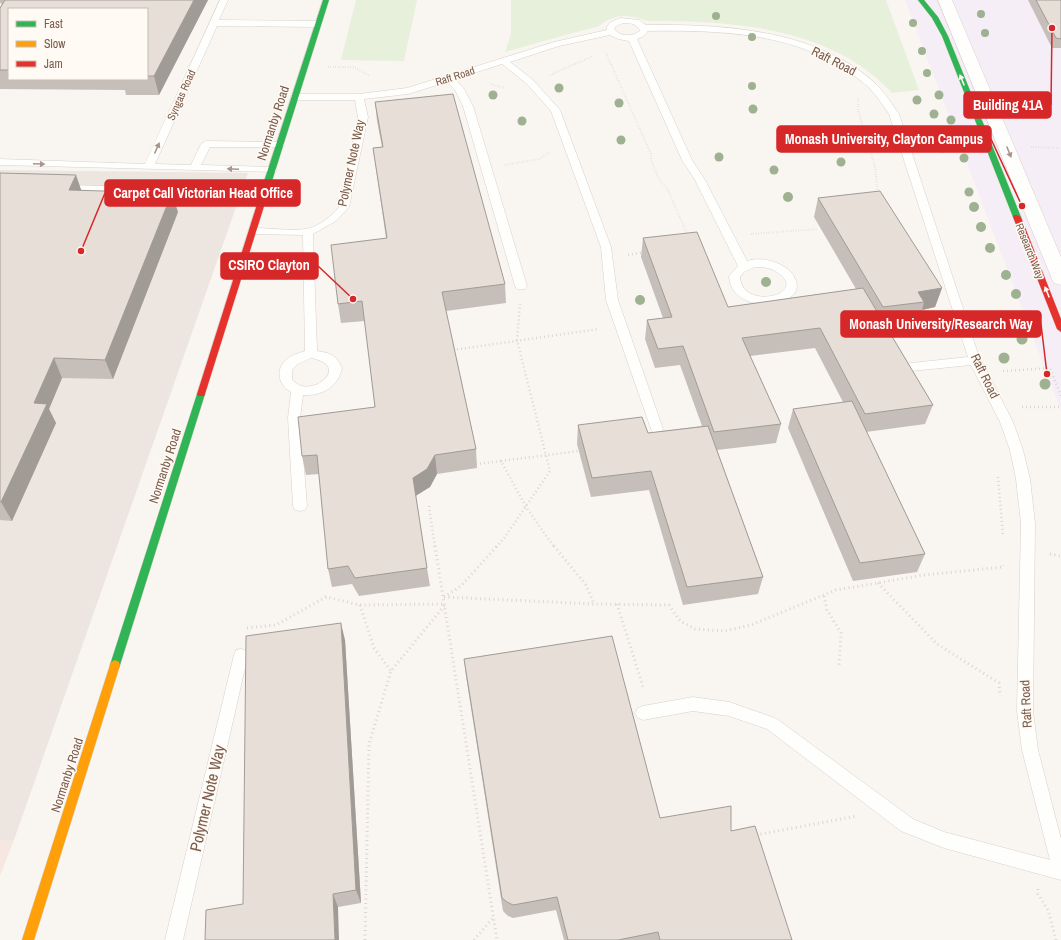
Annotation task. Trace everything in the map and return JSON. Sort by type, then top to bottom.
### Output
[{"type":"street","name":"Normanby Road","points":[[28,940],[326,0]]},
{"type":"street","name":"Research Way","points":[[921,0],[935,17],[943,32],[1061,328]]},
{"type":"street","name":"Research Way","points":[[946,0],[1061,279]]},
{"type":"street","points":[[982,128],[999,128]]},
{"type":"street","points":[[1016,214],[1034,214]]},
{"type":"lane","name":"Syngas Road","points":[[149,167],[224,0]]},
{"type":"lane","name":"Raft Road","points":[[611,32],[610,28],[613,23],[623,20],[634,21],[642,25],[644,28],[693,27],[740,32],[795,43],[821,53],[857,71],[876,88],[888,103],[894,114],[974,361],[1000,407],[1018,454],[1026,495],[1028,549],[1025,711],[1030,750],[1061,872]]},
{"type":"lane","points":[[214,23],[318,24]]},
{"type":"lane","points":[[644,28],[644,31],[640,35],[632,38],[687,160],[700,180],[744,266]]},
{"type":"lane","name":"Raft Road","points":[[295,97],[359,97],[408,90],[582,37],[611,32],[617,36],[632,38]]},
{"type":"lane","points":[[504,61],[530,82],[555,110],[606,247],[612,300],[657,429]]},
{"type":"lane","points":[[449,78],[459,89],[468,106],[521,286]]},
{"type":"lane","name":"Polymer Note Way","points":[[308,232],[321,227],[337,217],[344,207],[363,117],[359,97]]},
{"type":"lane","points":[[195,168],[206,144],[280,145]]},
{"type":"lane","points":[[0,162],[272,170]]},
{"type":"lane","points":[[55,188],[190,191],[263,197]]},
{"type":"lane","points":[[253,231],[308,232],[311,354]]},
{"type":"lane","points":[[763,263],[782,269],[789,276],[792,283],[791,290],[783,297],[771,301],[750,298],[736,288],[734,282],[734,275],[744,266],[763,263]]},
{"type":"lane","points":[[311,354],[320,355],[333,362],[336,367],[336,374],[328,385],[315,390],[297,390],[286,381],[284,375],[286,369],[290,363],[297,358],[311,354]]},
{"type":"lane","points":[[902,368],[974,361]]},
{"type":"lane","points":[[297,390],[294,418],[300,506]]},
{"type":"lane","name":"Polymer Note Way","points":[[174,940],[241,655]]},
{"type":"lane","points":[[647,712],[693,704],[729,709],[772,724],[907,825],[944,840],[1061,872]]},
{"type":"path","points":[[606,53],[650,154],[660,181],[667,188],[690,239]]},
{"type":"path","points":[[1027,147],[1061,148]]},
{"type":"path","points":[[486,168],[540,159],[554,150]]},
{"type":"path","points":[[729,236],[818,229]]},
{"type":"path","points":[[608,257],[647,252]]},
{"type":"path","points":[[444,597],[461,586],[505,537],[550,471],[517,340],[521,286]]},
{"type":"path","points":[[453,350],[606,328],[623,331]]},
{"type":"path","points":[[980,372],[1050,368],[1061,396]]},
{"type":"path","points":[[1000,407],[1061,407]]},
{"type":"path","points":[[476,464],[579,451]]},
{"type":"path","points":[[501,461],[526,507],[556,549],[586,585],[594,604]]},
{"type":"path","points":[[997,472],[1005,544],[1061,556]]},
{"type":"path","points":[[429,506],[497,940]]},
{"type":"path","points":[[444,597],[594,604],[669,605],[680,621],[695,629],[725,631],[751,625],[836,590],[924,575],[1003,567],[1004,559]]},
{"type":"path","points":[[878,583],[937,644],[999,683],[1000,698]]},
{"type":"path","points":[[824,596],[827,610],[841,633],[839,666]]},
{"type":"path","points":[[247,628],[276,625],[326,597],[360,605],[445,604]]},
{"type":"path","points":[[364,940],[369,744],[390,671],[445,604]]},
{"type":"path","points":[[617,604],[647,712]]},
{"type":"path","points":[[360,605],[374,648],[390,671]]},
{"type":"path","points":[[750,837],[858,816],[871,798]]},
{"type":"path","points":[[1036,865],[1038,894],[1048,910],[1056,940]]},
{"type":"path","points":[[474,940],[494,918]]},
{"type":"shaded area","points":[[905,0],[1061,0],[1061,411]]},
{"type":"shaded area","points":[[0,170],[248,173],[14,840],[0,840]]},
{"type":"shaded area","points":[[0,840],[14,840],[0,876]]},
{"type":"green space","points":[[356,0],[417,0],[404,61],[341,60]]},
{"type":"green space","points":[[511,0],[886,0],[919,90],[892,93],[868,71],[841,54],[812,42],[781,33],[717,23],[649,21],[631,16],[619,16],[612,18],[596,27],[505,52],[511,34]]},
{"type":"building","points":[[5,0],[194,0],[154,76],[148,76],[148,8],[8,8],[8,70],[0,70],[0,8]]},
{"type":"building","points":[[1036,0],[1061,0],[1061,39],[1056,38]]},
{"type":"building","points":[[453,94],[505,284],[442,292],[476,449],[435,455],[427,469],[413,478],[427,568],[355,578],[348,566],[328,569],[317,455],[302,456],[298,417],[375,407],[362,301],[338,304],[331,245],[387,238],[373,148],[383,147],[375,102]]},
{"type":"building","points":[[0,173],[76,175],[69,190],[172,193],[105,360],[54,358],[34,403],[47,404],[1,502],[0,502]]},
{"type":"building","points":[[880,191],[942,288],[918,292],[924,302],[883,307],[818,198]]},
{"type":"building","points":[[697,232],[728,307],[863,288],[933,405],[865,414],[820,328],[742,338],[781,424],[714,432],[683,346],[658,349],[647,320],[672,317],[643,238]]},
{"type":"building","points":[[852,401],[925,554],[860,563],[793,409]]},
{"type":"building","points":[[642,417],[648,433],[708,426],[763,577],[687,587],[651,471],[592,478],[578,425]]},
{"type":"building","points":[[341,623],[356,890],[333,894],[335,940],[205,940],[206,910],[243,904],[246,636]]},
{"type":"building","points":[[612,636],[660,818],[731,806],[731,831],[755,826],[792,940],[660,940],[658,932],[618,940],[568,940],[557,897],[513,905],[502,898],[464,659]]},
{"type":"traffic: fast","points":[[262,200],[326,0]]},
{"type":"traffic: fast","points":[[921,0],[935,17],[945,36],[1017,217]]},
{"type":"traffic: fast","points":[[115,665],[201,394]]},
{"type":"traffic: slow","points":[[28,940],[115,665]]},
{"type":"traffic: jam","points":[[201,394],[262,200]]},
{"type":"traffic: jam","points":[[1017,217],[1061,329]]},
{"type":"place","name":"Building 41A","points":[[1052,28]]},
{"type":"place","name":"Monash University, Clayton Campus","points":[[1022,206]]},
{"type":"place","name":"Carpet Call Victorian Head Office","points":[[81,251]]},
{"type":"place","name":"CSIRO Clayton","points":[[353,299]]},
{"type":"place","name":"Monash University/Research Way","points":[[1047,374]]}]
